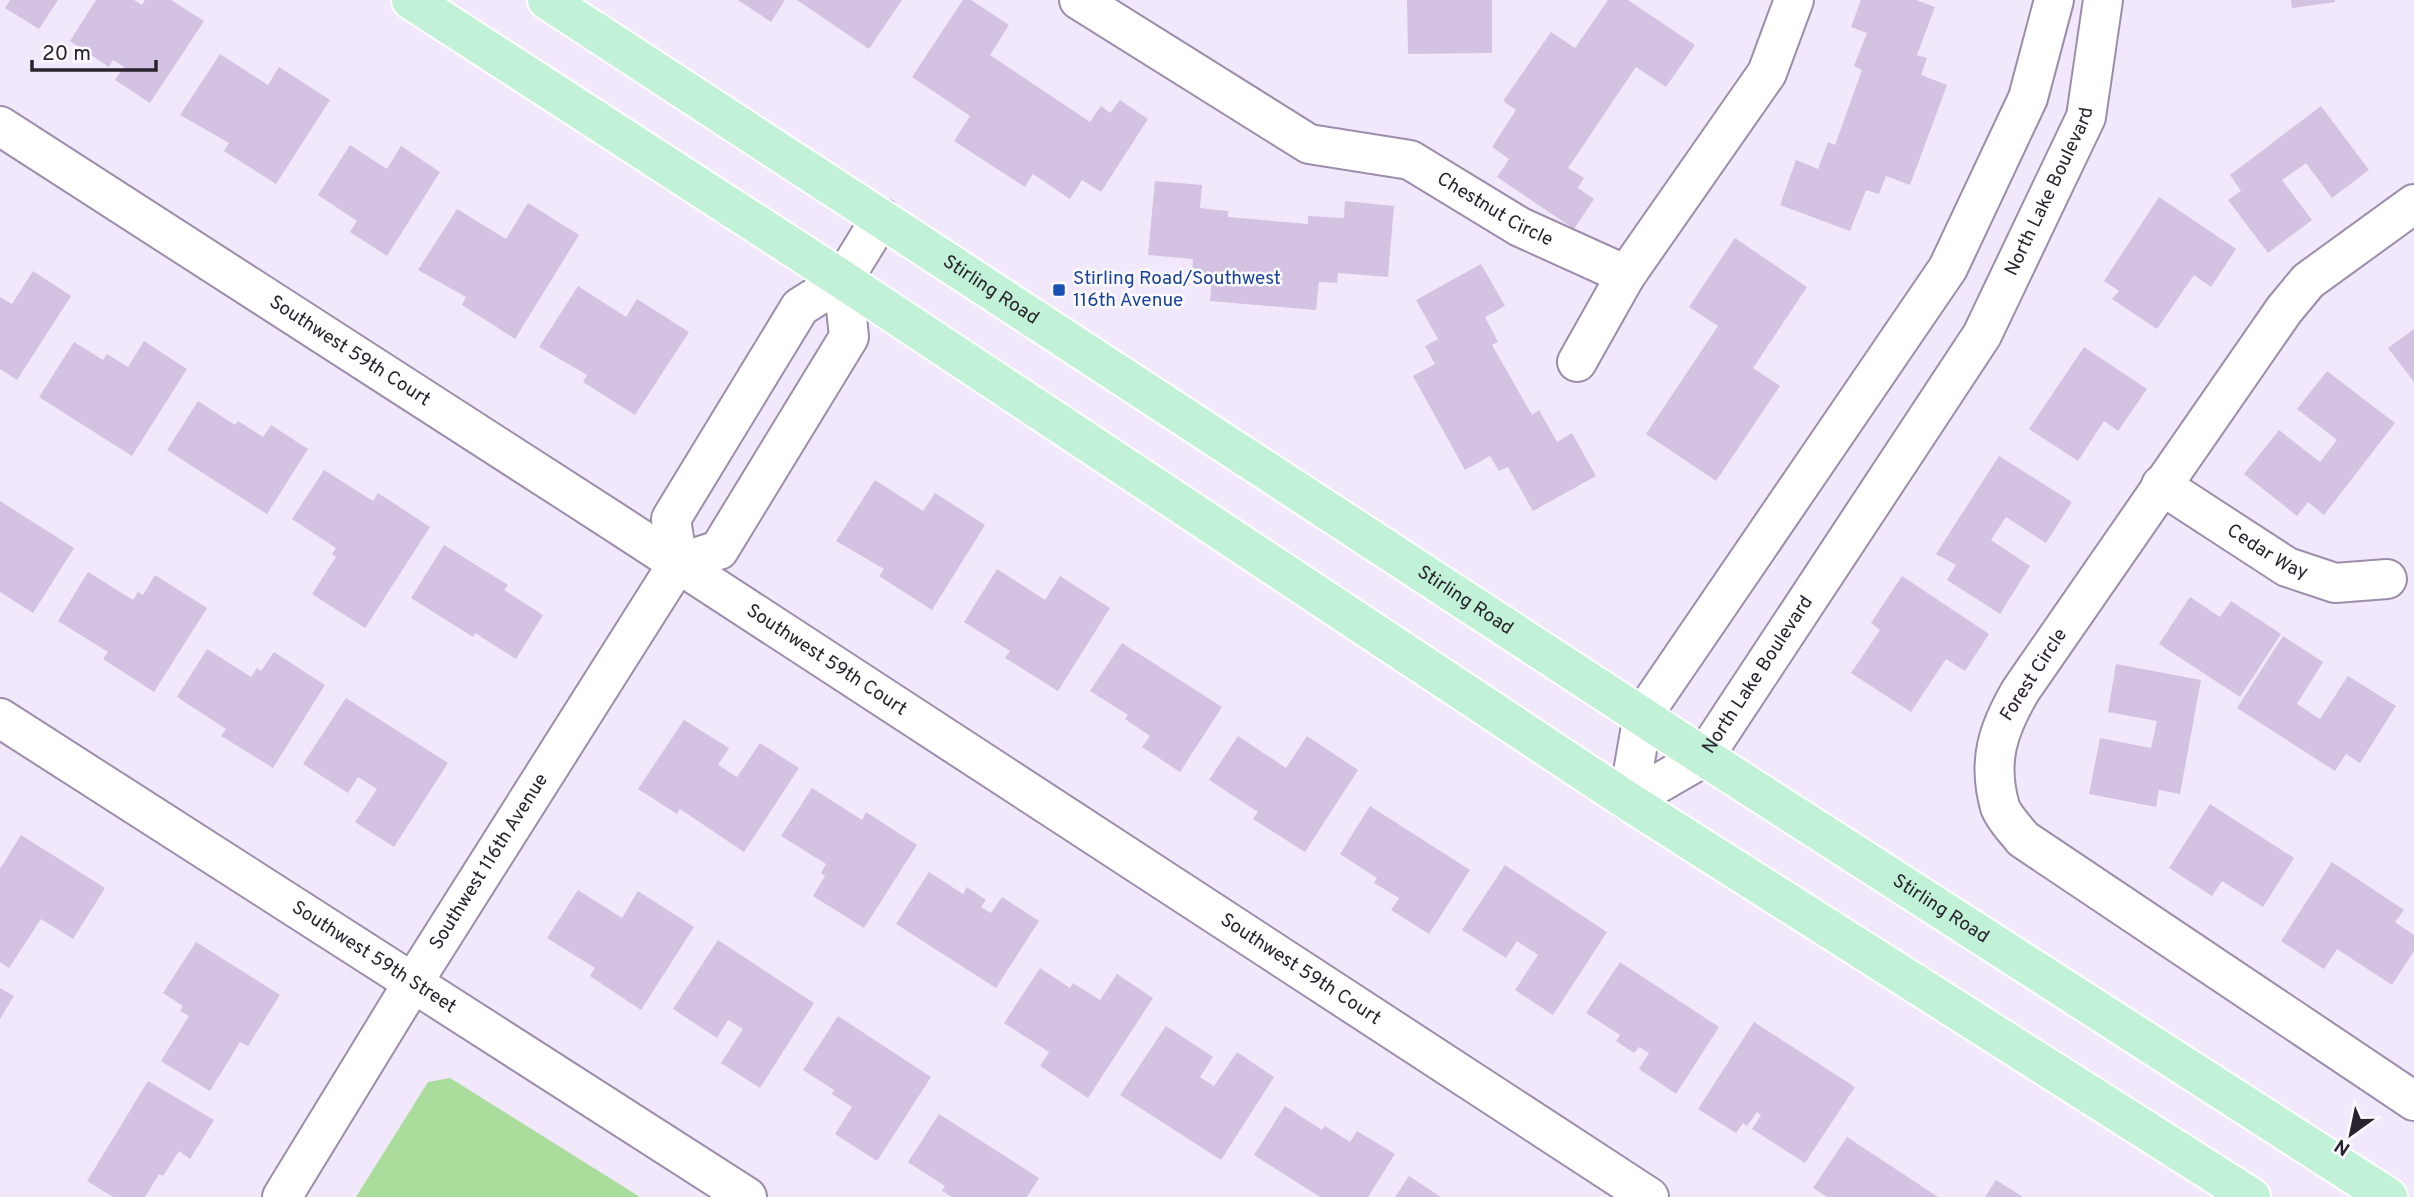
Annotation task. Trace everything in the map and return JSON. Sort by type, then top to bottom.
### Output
[{"type":"main road","points":[[411,0],[843,280],[1628,801],[2250,1197]]},
{"type":"main road","name":"Stirling Road","points":[[547,0],[1704,757],[2388,1197]]},
{"type":"street","name":"Chestnut Circle","points":[[1079,0],[1309,144],[1410,160],[1520,228],[1626,275]]},
{"type":"street","points":[[1577,362],[1626,275],[1767,74],[1794,0]]},
{"type":"street","points":[[1628,801],[1643,715],[1948,268],[2028,98],[2054,0]]},
{"type":"street","name":"North Lake Boulevard","points":[[1628,801],[1704,757],[1982,335],[2086,117],[2103,0]]},
{"type":"street","name":"Southwest 59th Court","points":[[0,126],[678,564],[1648,1197]]},
{"type":"street","name":"Forest Circle","points":[[2414,204],[2308,281],[2161,485],[2001,726],[1995,757],[2001,809],[2023,839],[2414,1101]]},
{"type":"street","points":[[843,280],[849,337],[719,550],[678,564],[671,519],[800,307],[843,280],[881,218]]},
{"type":"street","name":"Cedar Way","points":[[2161,485],[2287,567],[2334,583],[2387,579]]},
{"type":"street","name":"Southwest 116th Avenue","points":[[282,1197],[414,981],[678,564]]},
{"type":"street","name":"Southwest 59th Street","points":[[0,718],[747,1197]]},
{"type":"green space","points":[[450,1078],[640,1197],[356,1197],[428,1082]]},
{"type":"building","points":[[10,0],[58,0],[39,29],[5,8]]},
{"type":"building","points":[[96,0],[134,0],[142,5],[145,0],[171,0],[204,21],[150,103],[115,80],[124,67],[113,60],[109,67],[70,41]]},
{"type":"building","points":[[738,0],[785,0],[771,22]]},
{"type":"building","points":[[797,0],[902,0],[869,49]]},
{"type":"building","points":[[963,0],[971,0],[1009,25],[990,55],[1090,122],[1101,106],[1110,113],[1120,100],[1148,119],[1101,192],[1082,180],[1070,199],[1033,174],[1025,187],[954,141],[970,116],[912,77]]},
{"type":"building","points":[[1407,0],[1492,0],[1492,53],[1408,54]]},
{"type":"building","points":[[1608,0],[1628,0],[1695,45],[1666,87],[1636,67],[1568,168],[1584,178],[1578,188],[1594,199],[1574,229],[1497,177],[1509,159],[1492,147],[1516,110],[1503,101],[1551,32],[1575,48]]},
{"type":"building","points":[[1861,0],[1916,0],[1935,7],[1917,55],[1927,58],[1921,75],[1947,85],[1910,185],[1886,176],[1879,194],[1866,190],[1850,231],[1780,205],[1796,160],[1818,169],[1828,142],[1835,145],[1862,70],[1854,66],[1867,33],[1851,27]]},
{"type":"building","points":[[2291,0],[2335,0],[2335,2],[2292,8]]},
{"type":"building","points":[[220,54],[268,85],[279,67],[330,100],[276,184],[224,151],[229,143],[180,115]]},
{"type":"building","points":[[2321,106],[2369,170],[2332,198],[2306,163],[2282,180],[2312,220],[2268,253],[2228,200],[2241,191],[2230,175]]},
{"type":"building","points":[[350,145],[387,169],[401,146],[440,172],[387,256],[350,232],[357,221],[318,195]]},
{"type":"building","points":[[1155,181],[1202,185],[1200,208],[1228,211],[1228,217],[1308,224],[1308,216],[1344,218],[1345,201],[1394,206],[1388,277],[1338,273],[1337,283],[1319,282],[1316,310],[1210,301],[1212,276],[1192,274],[1193,259],[1148,255]]},
{"type":"building","points":[[2159,197],[2236,249],[2211,287],[2194,275],[2157,329],[2112,299],[2119,291],[2104,281]]},
{"type":"building","points":[[528,203],[579,235],[515,339],[462,305],[466,297],[418,270],[457,209],[506,239]]},
{"type":"building","points":[[1735,238],[1807,287],[1753,368],[1780,386],[1716,481],[1646,434],[1718,326],[1689,307]]},
{"type":"building","points":[[1481,264],[1505,306],[1485,317],[1498,342],[1492,345],[1532,415],[1539,410],[1557,442],[1572,433],[1596,476],[1533,511],[1508,467],[1499,471],[1490,456],[1465,470],[1413,376],[1435,364],[1425,346],[1438,339],[1416,300]]},
{"type":"building","points":[[33,271],[71,296],[17,380],[0,369],[0,297],[12,304]]},
{"type":"building","points":[[578,286],[626,317],[637,299],[689,332],[635,415],[583,382],[587,375],[539,347]]},
{"type":"building","points":[[2414,329],[2414,382],[2388,348]]},
{"type":"building","points":[[144,341],[187,369],[132,456],[39,397],[74,342],[103,360],[107,354],[128,367]]},
{"type":"building","points":[[2084,347],[2147,389],[2118,431],[2104,421],[2078,461],[2029,429]]},
{"type":"building","points":[[2327,371],[2395,423],[2324,515],[2308,502],[2297,516],[2244,474],[2279,430],[2320,462],[2337,440],[2297,409]]},
{"type":"building","points":[[198,401],[235,425],[238,421],[263,437],[271,425],[308,449],[267,514],[167,450]]},
{"type":"building","points":[[1999,456],[2072,502],[2046,543],[2006,517],[1991,540],[2030,566],[2000,614],[1947,580],[1956,565],[1936,554]]},
{"type":"building","points":[[324,470],[373,501],[378,493],[430,527],[365,628],[312,594],[336,557],[332,554],[336,548],[292,519]]},
{"type":"building","points":[[875,480],[923,511],[935,493],[985,525],[932,610],[879,576],[884,569],[836,541]]},
{"type":"building","points":[[0,501],[74,548],[33,613],[0,592]]},
{"type":"building","points":[[444,545],[508,585],[504,590],[543,615],[516,659],[475,633],[473,637],[411,598]]},
{"type":"building","points":[[997,569],[1045,600],[1060,576],[1110,608],[1058,691],[1005,658],[1010,651],[964,622]]},
{"type":"building","points":[[88,572],[133,600],[138,592],[143,595],[155,575],[207,608],[154,692],[103,659],[108,652],[58,621]]},
{"type":"building","points":[[1902,576],[1989,634],[1965,671],[1946,659],[1911,712],[1851,673],[1880,630],[1871,623]]},
{"type":"building","points":[[2190,597],[2220,617],[2231,601],[2281,634],[2240,697],[2159,644]]},
{"type":"building","points":[[2283,636],[2323,662],[2297,704],[2320,719],[2348,676],[2396,706],[2360,763],[2346,754],[2335,771],[2237,708]]},
{"type":"building","points":[[1122,643],[1222,707],[1180,772],[1142,747],[1150,736],[1125,719],[1128,715],[1090,691]]},
{"type":"building","points":[[207,649],[251,677],[257,668],[261,671],[274,652],[325,685],[273,768],[221,736],[226,729],[177,697]]},
{"type":"building","points":[[2116,664],[2201,680],[2180,794],[2159,790],[2156,807],[2089,794],[2100,738],[2151,748],[2157,721],[2108,712]]},
{"type":"building","points":[[346,698],[448,763],[394,847],[355,822],[377,789],[358,777],[348,793],[303,764]]},
{"type":"building","points":[[684,720],[729,748],[718,765],[737,777],[760,743],[799,768],[744,852],[680,809],[677,814],[638,789]]},
{"type":"building","points":[[1238,736],[1286,768],[1307,736],[1358,770],[1305,852],[1253,819],[1258,812],[1209,780]]},
{"type":"building","points":[[812,788],[862,820],[866,812],[917,845],[864,928],[813,896],[825,876],[821,873],[826,864],[781,836]]},
{"type":"building","points":[[2210,804],[2294,858],[2263,907],[2222,881],[2212,896],[2169,868]]},
{"type":"building","points":[[1370,806],[1470,870],[1429,934],[1391,910],[1399,898],[1374,883],[1377,878],[1340,854]]},
{"type":"building","points":[[21,835],[105,888],[73,939],[41,919],[9,968],[0,962],[0,869]]},
{"type":"building","points":[[2332,862],[2404,910],[2395,922],[2414,935],[2414,951],[2392,985],[2337,949],[2324,969],[2281,941]]},
{"type":"building","points":[[1505,865],[1607,932],[1553,1015],[1515,990],[1538,955],[1517,941],[1506,958],[1462,930]]},
{"type":"building","points":[[929,872],[963,894],[967,887],[986,900],[981,907],[991,913],[1002,897],[1039,921],[996,988],[896,924]]},
{"type":"building","points":[[578,890],[622,918],[638,891],[694,927],[641,1010],[590,976],[595,968],[547,938]]},
{"type":"building","points":[[718,940],[814,1003],[760,1088],[721,1063],[743,1029],[728,1020],[717,1038],[673,1009]]},
{"type":"building","points":[[196,942],[280,995],[248,1046],[240,1042],[210,1091],[161,1061],[189,1016],[180,1011],[183,1006],[163,993]]},
{"type":"building","points":[[1620,962],[1719,1027],[1676,1094],[1639,1069],[1649,1053],[1639,1047],[1634,1053],[1616,1041],[1620,1035],[1586,1013]]},
{"type":"building","points":[[1040,968],[1070,988],[1073,983],[1100,1000],[1117,974],[1153,998],[1088,1098],[1040,1066],[1049,1052],[1004,1023]]},
{"type":"building","points":[[0,988],[14,996],[0,1019]]},
{"type":"building","points":[[838,1016],[931,1077],[877,1161],[835,1134],[852,1107],[832,1094],[834,1090],[803,1070]]},
{"type":"building","points":[[1754,1022],[1855,1087],[1805,1163],[1752,1129],[1761,1115],[1757,1112],[1747,1126],[1743,1123],[1736,1133],[1698,1109]]},
{"type":"building","points":[[1166,1026],[1213,1057],[1200,1077],[1214,1086],[1237,1052],[1274,1077],[1221,1160],[1120,1095]]},
{"type":"building","points":[[148,1081],[214,1120],[190,1159],[179,1151],[163,1176],[159,1174],[145,1197],[113,1197],[87,1181]]},
{"type":"building","points":[[1285,1106],[1322,1130],[1325,1126],[1350,1142],[1357,1131],[1395,1154],[1368,1197],[1320,1197],[1254,1155]]},
{"type":"building","points":[[939,1114],[1039,1178],[1027,1197],[952,1197],[942,1191],[945,1186],[908,1162]]},
{"type":"building","points":[[1847,1137],[1938,1197],[1827,1197],[1813,1188]]},
{"type":"building","points":[[1409,1176],[1441,1197],[1395,1197]]},
{"type":"building","points":[[1996,1180],[2023,1197],[1985,1197]]},
{"type":"place","name":"Stirling Road/Southwest 116th Avenue","points":[[1059,290]]}]
